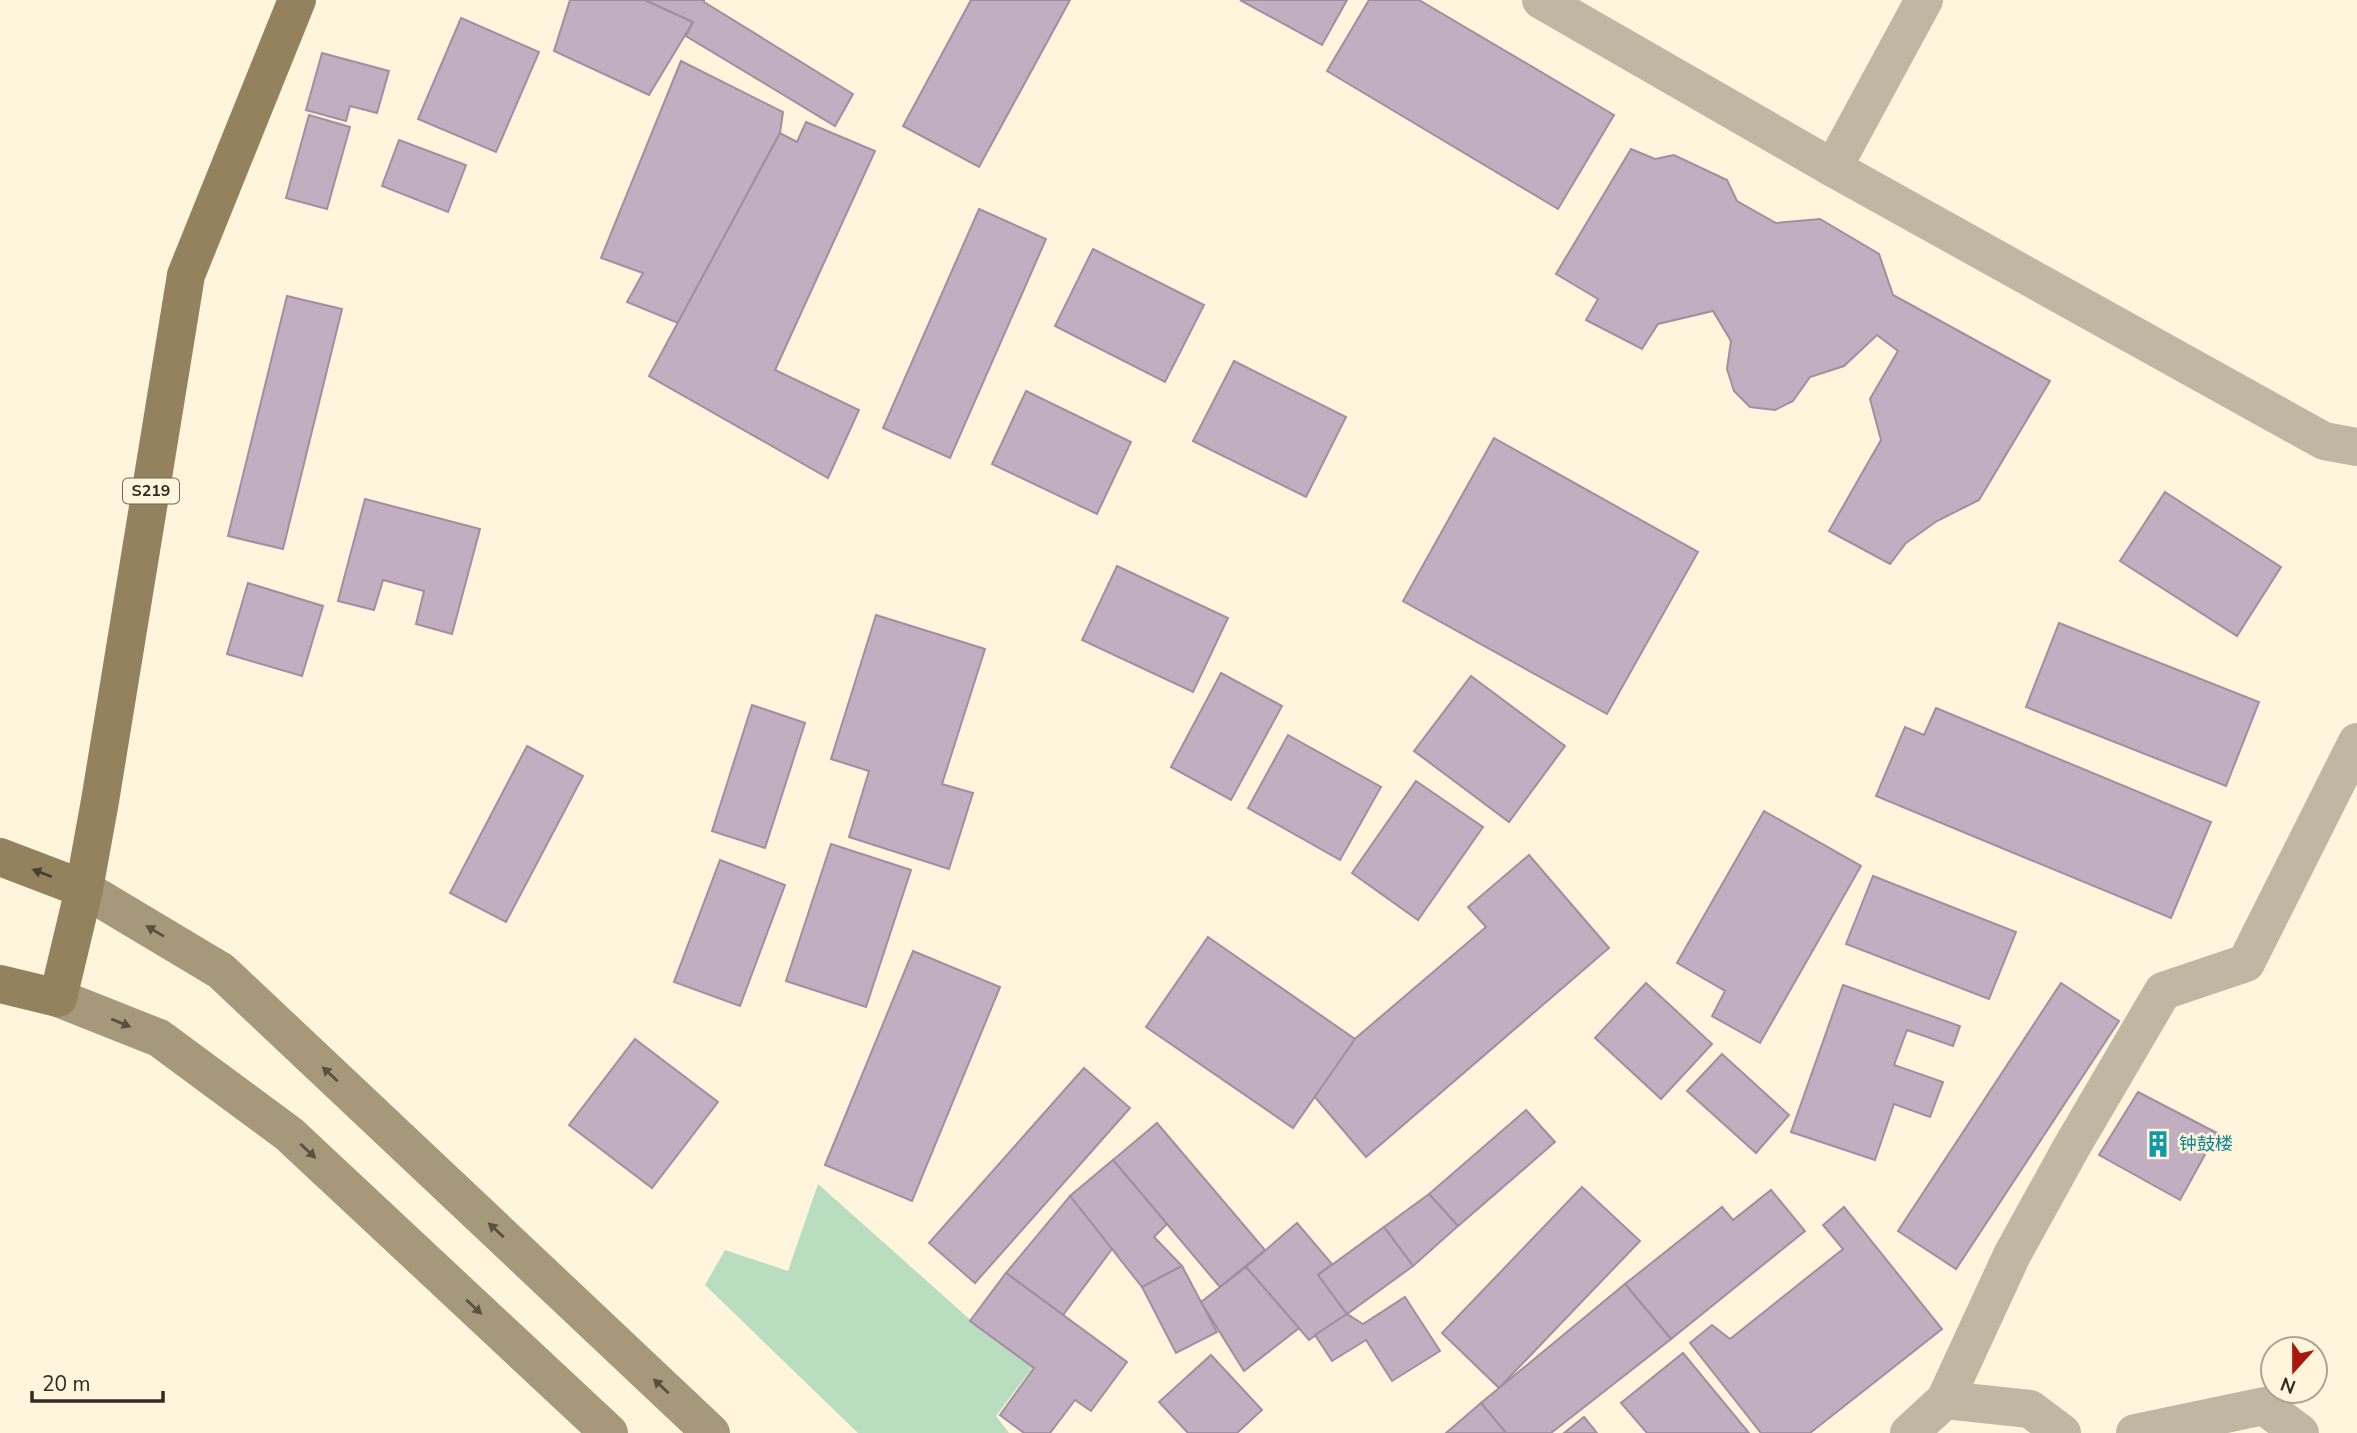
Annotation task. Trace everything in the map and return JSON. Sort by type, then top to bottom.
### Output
[{"type":"main road","name":"S219","points":[[58,998],[84,889],[186,275],[297,0]]},
{"type":"main road","points":[[0,857],[84,889],[221,971],[711,1433]]},
{"type":"main road","points":[[0,985],[58,998],[159,1038],[289,1134],[609,1433]]},
{"type":"street","points":[[1541,0],[1833,168],[2323,441],[2357,447]]},
{"type":"street","points":[[1833,168],[1924,0]]},
{"type":"street","points":[[1909,1433],[1945,1400],[2012,1255],[2163,991],[2246,963],[2357,742]]},
{"type":"street","points":[[1945,1400],[2030,1409],[2062,1433]]},
{"type":"street","points":[[2135,1433],[2264,1406],[2300,1433]]},
{"type":"green space","points":[[818,1184],[975,1324],[1033,1367],[996,1416],[1009,1433],[858,1433],[705,1285],[725,1250],[788,1271]]},
{"type":"building","points":[[570,0],[645,0],[693,22],[649,95],[554,51]]},
{"type":"building","points":[[645,0],[704,0],[853,94],[835,126],[686,36],[693,22]]},
{"type":"building","points":[[971,0],[1070,0],[979,167],[903,126]]},
{"type":"building","points":[[1240,0],[1347,0],[1322,45]]},
{"type":"building","points":[[1369,0],[1419,0],[1614,115],[1558,209],[1327,71]]},
{"type":"building","points":[[461,18],[539,52],[496,152],[418,119]]},
{"type":"building","points":[[322,53],[389,71],[377,113],[350,106],[346,121],[306,110]]},
{"type":"building","points":[[681,61],[783,112],[780,133],[678,323],[627,302],[643,273],[601,258]]},
{"type":"building","points":[[309,115],[350,127],[327,209],[286,198]]},
{"type":"building","points":[[806,122],[875,151],[775,370],[859,410],[828,478],[649,376],[780,133],[797,142]]},
{"type":"building","points":[[399,140],[466,165],[448,212],[382,186]]},
{"type":"building","points":[[1631,149],[1655,159],[1674,155],[1727,180],[1737,201],[1776,223],[1820,219],[1879,254],[1893,295],[2050,381],[1979,500],[1937,521],[1906,543],[1890,564],[1829,531],[1881,440],[1870,399],[1898,351],[1877,335],[1844,366],[1810,377],[1793,401],[1775,410],[1750,407],[1734,391],[1727,369],[1731,341],[1713,311],[1658,324],[1642,349],[1586,320],[1598,299],[1556,274]]},
{"type":"building","points":[[979,209],[1046,239],[950,458],[883,428]]},
{"type":"building","points":[[1093,249],[1204,305],[1165,382],[1055,326]]},
{"type":"building","points":[[287,296],[342,309],[283,549],[228,536]]},
{"type":"building","points":[[1234,361],[1346,417],[1306,497],[1193,441]]},
{"type":"building","points":[[1026,391],[1131,442],[1097,514],[992,464]]},
{"type":"building","points":[[1494,438],[1698,552],[1607,714],[1403,601]]},
{"type":"building","points":[[2165,492],[2281,567],[2237,636],[2120,561]]},
{"type":"building","points":[[365,499],[480,529],[452,634],[416,624],[424,591],[383,580],[374,610],[338,601]]},
{"type":"building","points":[[1117,566],[1228,618],[1193,692],[1082,640]]},
{"type":"building","points":[[248,583],[323,606],[302,676],[227,654]]},
{"type":"building","points":[[876,615],[985,649],[942,784],[973,793],[949,869],[849,837],[869,771],[831,759]]},
{"type":"building","points":[[2059,623],[2259,702],[2226,786],[2026,707]]},
{"type":"building","points":[[1221,673],[1282,706],[1231,800],[1171,767]]},
{"type":"building","points":[[1471,676],[1565,746],[1509,822],[1414,751]]},
{"type":"building","points":[[752,705],[805,723],[765,848],[712,831]]},
{"type":"building","points":[[1936,708],[2211,822],[2171,918],[1876,796],[1905,727],[1924,735]]},
{"type":"building","points":[[1288,735],[1381,787],[1340,860],[1248,808]]},
{"type":"building","points":[[527,746],[583,776],[506,922],[450,893]]},
{"type":"building","points":[[1416,781],[1483,827],[1418,920],[1352,873]]},
{"type":"building","points":[[1764,811],[1861,866],[1760,1043],[1712,1016],[1725,991],[1677,963]]},
{"type":"building","points":[[831,844],[911,870],[866,1007],[786,981]]},
{"type":"building","points":[[1529,855],[1609,948],[1366,1157],[1303,1083],[1486,927],[1468,907]]},
{"type":"building","points":[[720,860],[785,885],[740,1006],[674,982]]},
{"type":"building","points":[[1873,876],[2016,932],[1989,999],[1846,944]]},
{"type":"building","points":[[1208,937],[1355,1039],[1293,1128],[1146,1027]]},
{"type":"building","points":[[913,951],[1000,987],[912,1201],[825,1165]]},
{"type":"building","points":[[1646,983],[1712,1044],[1661,1099],[1595,1038]]},
{"type":"building","points":[[2061,983],[2119,1021],[1956,1269],[1898,1231]]},
{"type":"building","points":[[1843,985],[1960,1026],[1953,1046],[1907,1030],[1894,1065],[1943,1082],[1930,1117],[1894,1104],[1875,1160],[1791,1132]]},
{"type":"building","points":[[635,1039],[718,1102],[652,1188],[569,1125]]},
{"type":"building","points":[[1722,1054],[1789,1115],[1756,1153],[1687,1091]]},
{"type":"building","points":[[1084,1068],[1130,1108],[975,1283],[929,1243]]},
{"type":"building","name":"钟鼓楼","points":[[2138,1092],[2217,1133],[2180,1200],[2099,1155]]},
{"type":"building","points":[[1526,1110],[1555,1142],[1458,1226],[1429,1194]]},
{"type":"building","points":[[1157,1123],[1265,1250],[1220,1287],[1113,1160]]},
{"type":"building","points":[[1113,1160],[1167,1224],[1154,1237],[1182,1266],[1142,1287],[1070,1196]]},
{"type":"building","points":[[1582,1187],[1640,1241],[1499,1388],[1442,1333]]},
{"type":"building","points":[[1771,1190],[1805,1231],[1671,1339],[1625,1284],[1722,1207],[1733,1220]]},
{"type":"building","points":[[1429,1194],[1458,1226],[1413,1266],[1384,1227]]},
{"type":"building","points":[[1070,1196],[1112,1249],[1063,1315],[1006,1273]]},
{"type":"building","points":[[1844,1207],[1942,1329],[1810,1433],[1761,1433],[1690,1343],[1712,1325],[1730,1339],[1843,1249],[1823,1225]]},
{"type":"building","points":[[1297,1223],[1332,1264],[1318,1275],[1347,1314],[1309,1340],[1246,1267]]},
{"type":"building","points":[[1384,1227],[1413,1266],[1347,1314],[1318,1275]]},
{"type":"building","points":[[1182,1266],[1217,1332],[1176,1353],[1142,1287]]},
{"type":"building","points":[[1246,1267],[1299,1328],[1244,1371],[1201,1302]]},
{"type":"building","points":[[1006,1273],[1127,1362],[1091,1411],[1075,1400],[1050,1433],[1024,1433],[1000,1415],[1034,1368],[970,1321]]},
{"type":"building","points":[[1625,1284],[1671,1339],[1551,1433],[1506,1433],[1481,1403]]},
{"type":"building","points":[[1405,1297],[1440,1351],[1392,1381],[1366,1340],[1332,1361],[1315,1335],[1347,1314],[1363,1324]]},
{"type":"building","points":[[1683,1353],[1749,1433],[1647,1433],[1621,1403]]},
{"type":"building","points":[[1211,1355],[1262,1410],[1237,1433],[1188,1433],[1159,1402]]},
{"type":"building","points":[[1481,1403],[1506,1433],[1446,1433]]},
{"type":"building","points":[[1584,1417],[1597,1433],[1564,1433]]},
{"type":"place","name":"钟鼓楼","points":[[2158,1144]]}]
